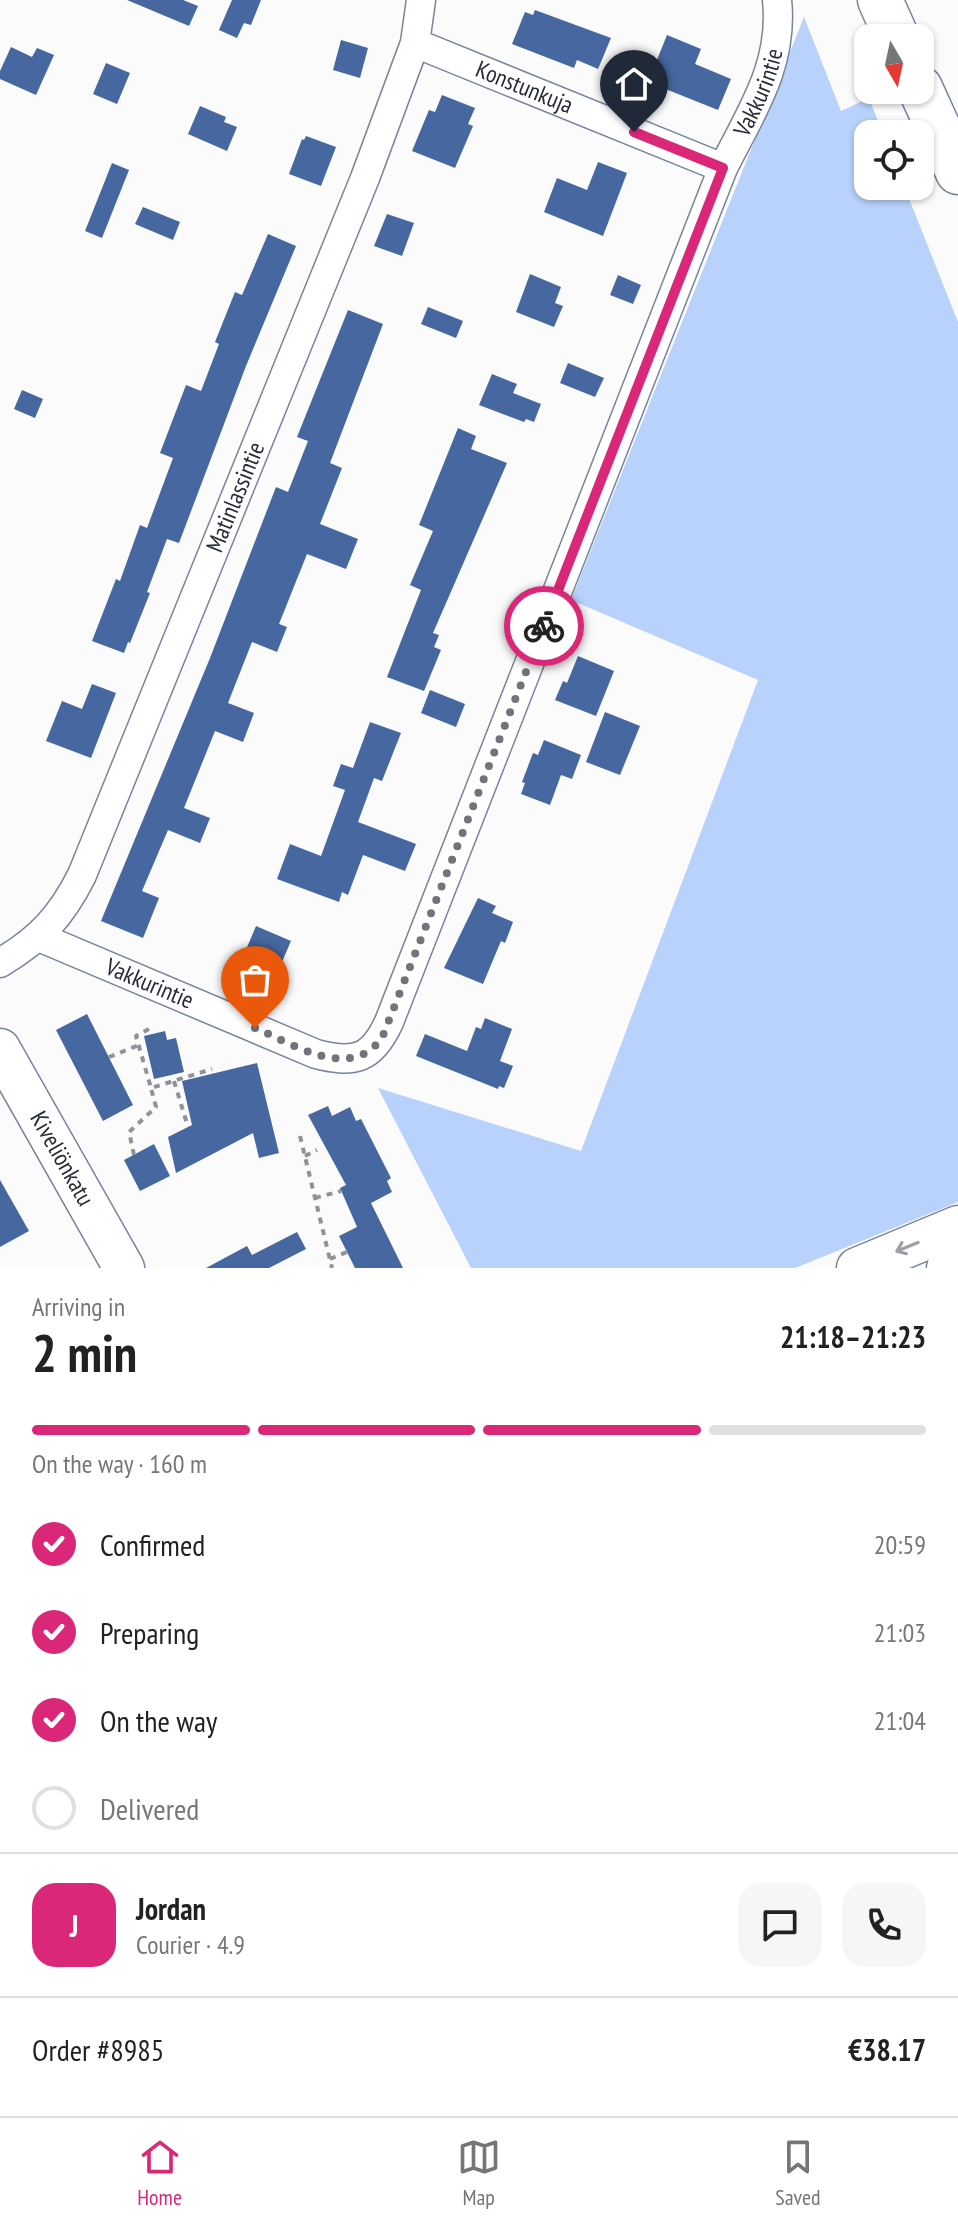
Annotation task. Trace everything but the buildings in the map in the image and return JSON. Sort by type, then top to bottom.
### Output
[{"type":"highway","points":[[880,0],[891,24]]},
{"type":"highway","points":[[927,104],[958,172]]},
{"type":"main road","name":"Kiveliönkatu","points":[[0,1049],[124,1268]]},
{"type":"main road","points":[[857,1268],[958,1226]]},
{"type":"main road","points":[[947,1268],[958,1263]]},
{"type":"street","name":"Matinlassintie","points":[[0,963],[39,937],[63,908],[82,875],[365,178],[415,43],[421,0]]},
{"type":"street","name":"Vakkurintie","points":[[39,937],[316,1054],[350,1058],[369,1053],[376,1046],[389,1022],[723,168],[771,69],[779,34],[777,0]]},
{"type":"street","name":"Konstunkuja","points":[[415,43],[723,168]]},
{"type":"path","points":[[134,1155],[129,1132],[156,1107],[136,1036],[149,1029]]},
{"type":"path","points":[[109,1057],[139,1045]]},
{"type":"path","points":[[151,1088],[212,1069]]},
{"type":"path","points":[[174,1081],[188,1127]]},
{"type":"path","points":[[300,1136],[332,1268]]},
{"type":"path","points":[[305,1156],[317,1150]]},
{"type":"path","points":[[315,1198],[341,1191]]},
{"type":"path","points":[[330,1259],[347,1252]]},
{"type":"shaded area","points":[[804,17],[841,111],[856,104],[871,104],[878,120],[854,120],[854,200],[910,200],[958,322],[958,1202],[795,1268],[471,1268],[378,1088],[581,1151],[758,680],[571,600]]},
{"type":"way so far","points":[[255,1028],[316,1054],[337,1059],[361,1057],[369,1053],[382,1038],[544,626]]},
{"type":"route","points":[[544,626],[723,168],[634,132]]}]
